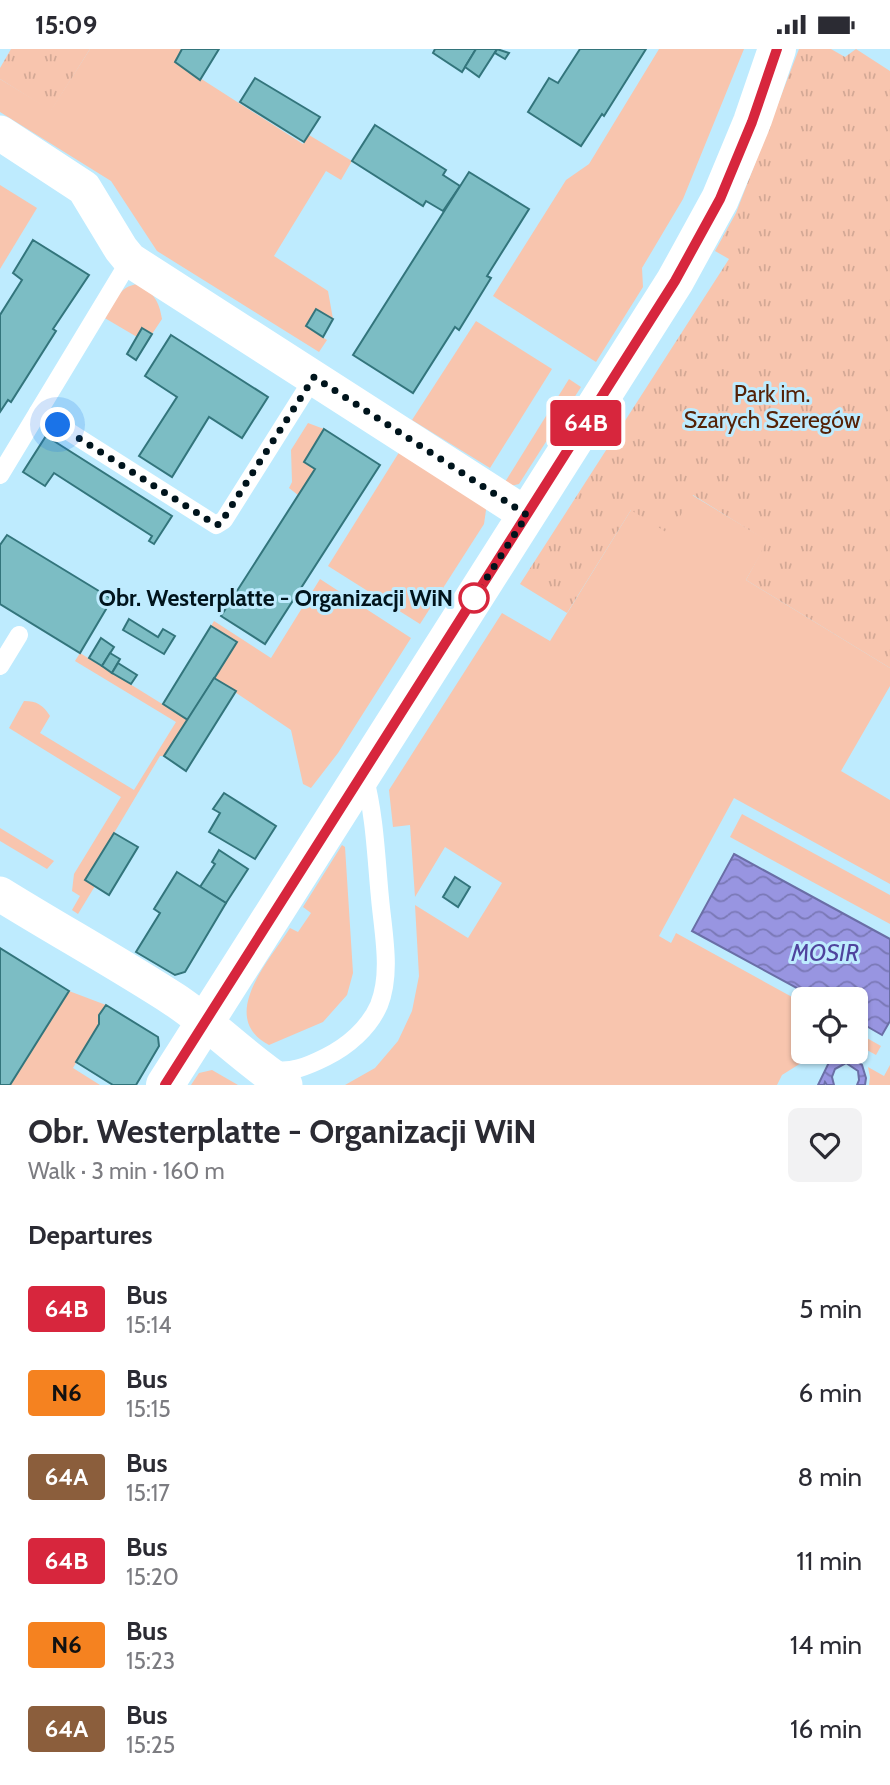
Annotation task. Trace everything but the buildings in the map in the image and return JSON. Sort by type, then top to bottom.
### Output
[{"type":"street","points":[[165,1085],[675,281],[702,235],[735,165],[777,49]]},
{"type":"street","points":[[0,133],[83,188],[130,260],[527,515]]},
{"type":"street","points":[[0,894],[175,1000],[205,1021],[255,1066],[285,1085]]},
{"type":"lane","points":[[0,475],[130,260]]},
{"type":"lane","points":[[38,412],[216,525],[224,520],[314,377]]},
{"type":"lane","points":[[0,666],[19,635]]},
{"type":"lane","points":[[255,1066],[281,1072],[307,1066],[326,1057],[363,1031],[379,1005],[386,968],[374,825],[363,772]]},
{"type":"green space","points":[[11,49],[90,49],[51,111],[0,79],[0,68]]},
{"type":"green space","points":[[90,49],[182,49],[175,62],[303,144],[309,135],[352,161],[341,180],[326,171],[274,256],[328,291],[333,319],[316,309],[306,326],[327,340],[319,352],[157,251],[111,181],[0,112],[0,79],[51,110]]},
{"type":"green space","points":[[659,49],[744,49],[683,199],[642,268],[643,287],[596,362],[493,296],[566,180],[589,164]]},
{"type":"green space","name":"Park im. Szarych Szeregów","points":[[799,49],[831,49],[845,57],[856,49],[890,71],[890,668],[746,580],[767,541],[693,495],[669,534],[631,510],[567,613],[520,584],[729,259],[715,251],[736,213]]},
{"type":"green space","points":[[0,185],[37,208],[0,269]]},
{"type":"green space","points":[[138,284],[155,298],[162,319],[152,334],[142,328],[137,337],[103,317],[121,292]]},
{"type":"green space","points":[[476,321],[552,369],[490,468],[412,420]]},
{"type":"green space","points":[[569,379],[581,387],[519,484],[511,486],[505,482]]},
{"type":"green space","points":[[308,423],[324,429],[304,461],[315,469],[298,495],[289,488],[292,482],[291,450]]},
{"type":"green space","points":[[403,446],[482,498],[486,510],[484,524],[420,624],[328,566]]},
{"type":"green space","points":[[692,495],[768,541],[746,580],[890,668],[890,686],[841,771],[890,800],[890,884],[734,798],[659,936],[671,943],[676,933],[791,996],[791,1064],[799,1064],[782,1075],[777,1085],[345,1085],[375,1068],[398,1041],[412,1011],[419,976],[415,905],[468,938],[502,883],[445,847],[415,897],[410,825],[393,827],[389,790],[502,613],[550,641],[631,510]]},
{"type":"green space","points":[[320,579],[411,638],[338,753],[311,788],[303,784],[291,730],[214,678],[237,642],[211,626],[214,621],[271,658]]},
{"type":"green space","points":[[80,653],[188,720],[164,756],[160,756],[86,880],[95,886],[78,914],[72,910],[80,896],[72,891],[74,874],[121,797],[9,728],[24,701],[39,704],[50,716],[40,733],[134,790],[176,722],[75,661]]},
{"type":"green space","points":[[742,814],[890,895],[890,924],[730,837]]},
{"type":"green space","points":[[0,828],[54,861],[47,869],[0,841]]},
{"type":"green space","points":[[342,845],[345,847],[353,973],[347,995],[323,1022],[269,1045],[254,1033],[247,1020],[247,1004],[252,988],[290,928],[298,932],[311,913],[303,907]]},
{"type":"green space","points":[[69,991],[106,1005],[99,1015],[99,1024],[73,1068],[100,1085],[10,1085]]},
{"type":"green space","points":[[868,1039],[881,1046],[876,1055],[868,1051]]},
{"type":"green space","points":[[890,1065],[890,1085],[869,1085],[868,1067],[884,1076]]},
{"type":"green space","points":[[212,1070],[238,1085],[191,1085],[199,1073]]},
{"type":"water","name":"MOSIR","points":[[734,854],[890,939],[890,1021],[882,1035],[868,1027],[868,987],[795,987],[692,931]]},
{"type":"water","points":[[828,1064],[844,1064],[835,1069],[832,1077],[834,1085],[827,1085],[825,1082],[824,1085],[818,1085]]},
{"type":"water","points":[[848,1064],[862,1065],[865,1085],[857,1085],[858,1071]]},
{"type":"bus line","name":"64B","points":[[165,1085],[675,281],[702,235],[735,165],[777,49]]},
{"type":"place","name":"Obr. Westerplatte - Organizacji WiN","points":[[474,598]]},
{"type":"route","points":[[58,425],[216,525],[224,520],[314,377],[527,515],[474,598]]}]
